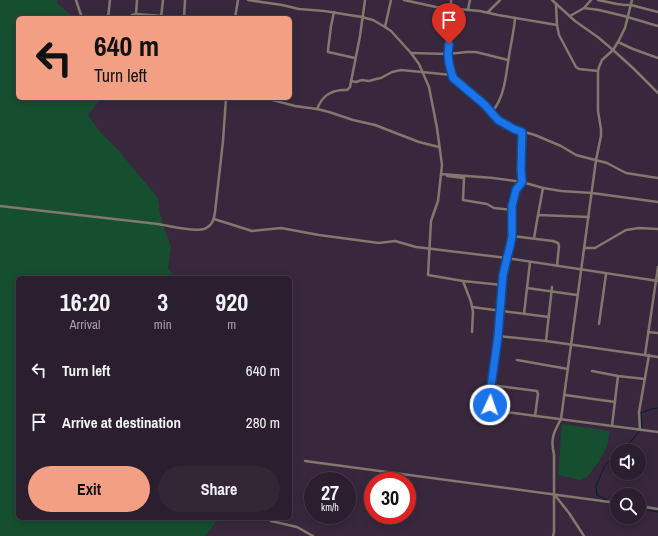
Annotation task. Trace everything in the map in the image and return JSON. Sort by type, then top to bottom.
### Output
[{"type":"street","points":[[76,0],[81,16]]},
{"type":"street","points":[[108,16],[110,0]]},
{"type":"street","points":[[136,14],[137,0]]},
{"type":"street","points":[[161,16],[163,0]]},
{"type":"street","points":[[185,0],[185,16]]},
{"type":"street","points":[[235,16],[238,0]]},
{"type":"street","points":[[248,0],[299,9],[334,12],[373,20],[385,27],[411,52],[423,72],[429,87],[442,165],[438,201],[431,221],[428,275],[502,285]]},
{"type":"street","points":[[317,109],[320,102],[328,94],[348,90],[350,87],[365,0]]},
{"type":"street","points":[[385,27],[391,0]]},
{"type":"street","points":[[404,0],[419,2],[436,7],[480,11],[498,16],[557,25]]},
{"type":"street","points":[[451,0],[452,25],[448,54],[453,78],[485,105],[498,120],[514,129],[535,135],[557,144],[576,155],[596,160],[626,173],[658,178]]},
{"type":"street","points":[[468,10],[470,0]]},
{"type":"street","points":[[487,13],[500,0]]},
{"type":"street","points":[[552,0],[575,21],[613,50],[658,93]]},
{"type":"street","points":[[570,16],[584,8],[591,0]]},
{"type":"street","points":[[598,0],[631,5],[658,12]]},
{"type":"street","points":[[553,536],[554,454],[552,441],[554,431],[561,419],[596,160],[601,136],[598,111],[598,71],[600,64],[613,50],[625,28],[632,0]]},
{"type":"street","points":[[556,4],[559,35],[576,67],[579,69],[598,71]]},
{"type":"street","points":[[584,8],[599,10],[658,26]]},
{"type":"street","points":[[334,12],[328,52],[355,58]]},
{"type":"street","points":[[131,16],[136,14],[153,16]]},
{"type":"street","points":[[492,112],[500,98],[504,85],[514,32],[515,18]]},
{"type":"street","points":[[618,42],[658,58]]},
{"type":"street","points":[[411,52],[448,54],[476,52],[508,60]]},
{"type":"street","points":[[351,82],[362,80],[369,81],[401,70],[452,75]]},
{"type":"street","points":[[0,206],[194,230],[205,228],[210,225],[214,219],[223,142],[226,100]]},
{"type":"street","points":[[272,100],[295,106],[317,109],[375,125],[419,142],[439,147]]},
{"type":"street","points":[[522,132],[522,182],[514,198],[512,210],[512,236],[502,285],[498,336],[491,385],[490,400],[492,408],[498,411],[658,432]]},
{"type":"street","points":[[442,174],[493,178],[522,182],[561,191],[592,193],[658,202]]},
{"type":"street","points":[[442,174],[464,178],[463,200],[487,204],[494,208],[512,210]]},
{"type":"street","points":[[534,238],[543,188]]},
{"type":"street","points":[[538,215],[589,217]]},
{"type":"street","points":[[214,219],[252,231],[281,228],[319,235],[379,242],[396,241],[416,247],[507,258],[657,281]]},
{"type":"street","points":[[585,248],[595,248],[626,230],[639,228],[658,229]]},
{"type":"street","points":[[512,236],[534,238],[558,243],[557,266]]},
{"type":"street","points":[[524,314],[530,262]]},
{"type":"street","points":[[645,355],[658,267]]},
{"type":"street","points":[[599,324],[606,274]]},
{"type":"street","points":[[463,280],[470,297],[472,307],[472,332]]},
{"type":"street","points":[[546,340],[552,287]]},
{"type":"street","points":[[527,288],[578,295]]},
{"type":"street","points":[[472,307],[549,317]]},
{"type":"street","points":[[648,332],[658,333]]},
{"type":"street","points":[[498,336],[546,340],[658,357]]},
{"type":"street","points":[[640,430],[639,412],[649,355]]},
{"type":"street","points":[[517,360],[568,369]]},
{"type":"street","points":[[592,371],[645,379]]},
{"type":"street","points":[[612,426],[618,376]]},
{"type":"street","points":[[491,385],[537,391],[538,394],[535,416]]},
{"type":"street","points":[[564,395],[615,402]]},
{"type":"street","points":[[304,461],[610,502]]},
{"type":"street","points":[[554,494],[584,536]]},
{"type":"street","points":[[646,507],[658,509]]},
{"type":"street","points":[[271,521],[297,527],[313,536]]},
{"type":"green space","points":[[0,0],[57,0],[57,3],[72,16],[16,16],[16,100],[103,100],[99,101],[88,115],[100,132],[119,151],[158,198],[160,215],[171,247],[168,268],[174,276],[16,276],[16,520],[217,520],[205,536],[0,536]]},
{"type":"green space","points":[[562,424],[610,431],[607,446],[599,461],[587,477],[580,480],[558,475]]},
{"type":"waterway","points":[[641,428],[641,413],[658,408]]},
{"type":"waterway","points":[[628,444],[640,431]]},
{"type":"waterway","points":[[608,501],[597,495],[596,486],[605,465],[610,460]]},
{"type":"waterway","points":[[646,510],[658,512]]},
{"type":"route","points":[[449,44],[449,63],[453,78],[485,105],[498,120],[522,132],[522,182],[516,190],[512,206],[512,236],[503,275],[490,405]]}]
